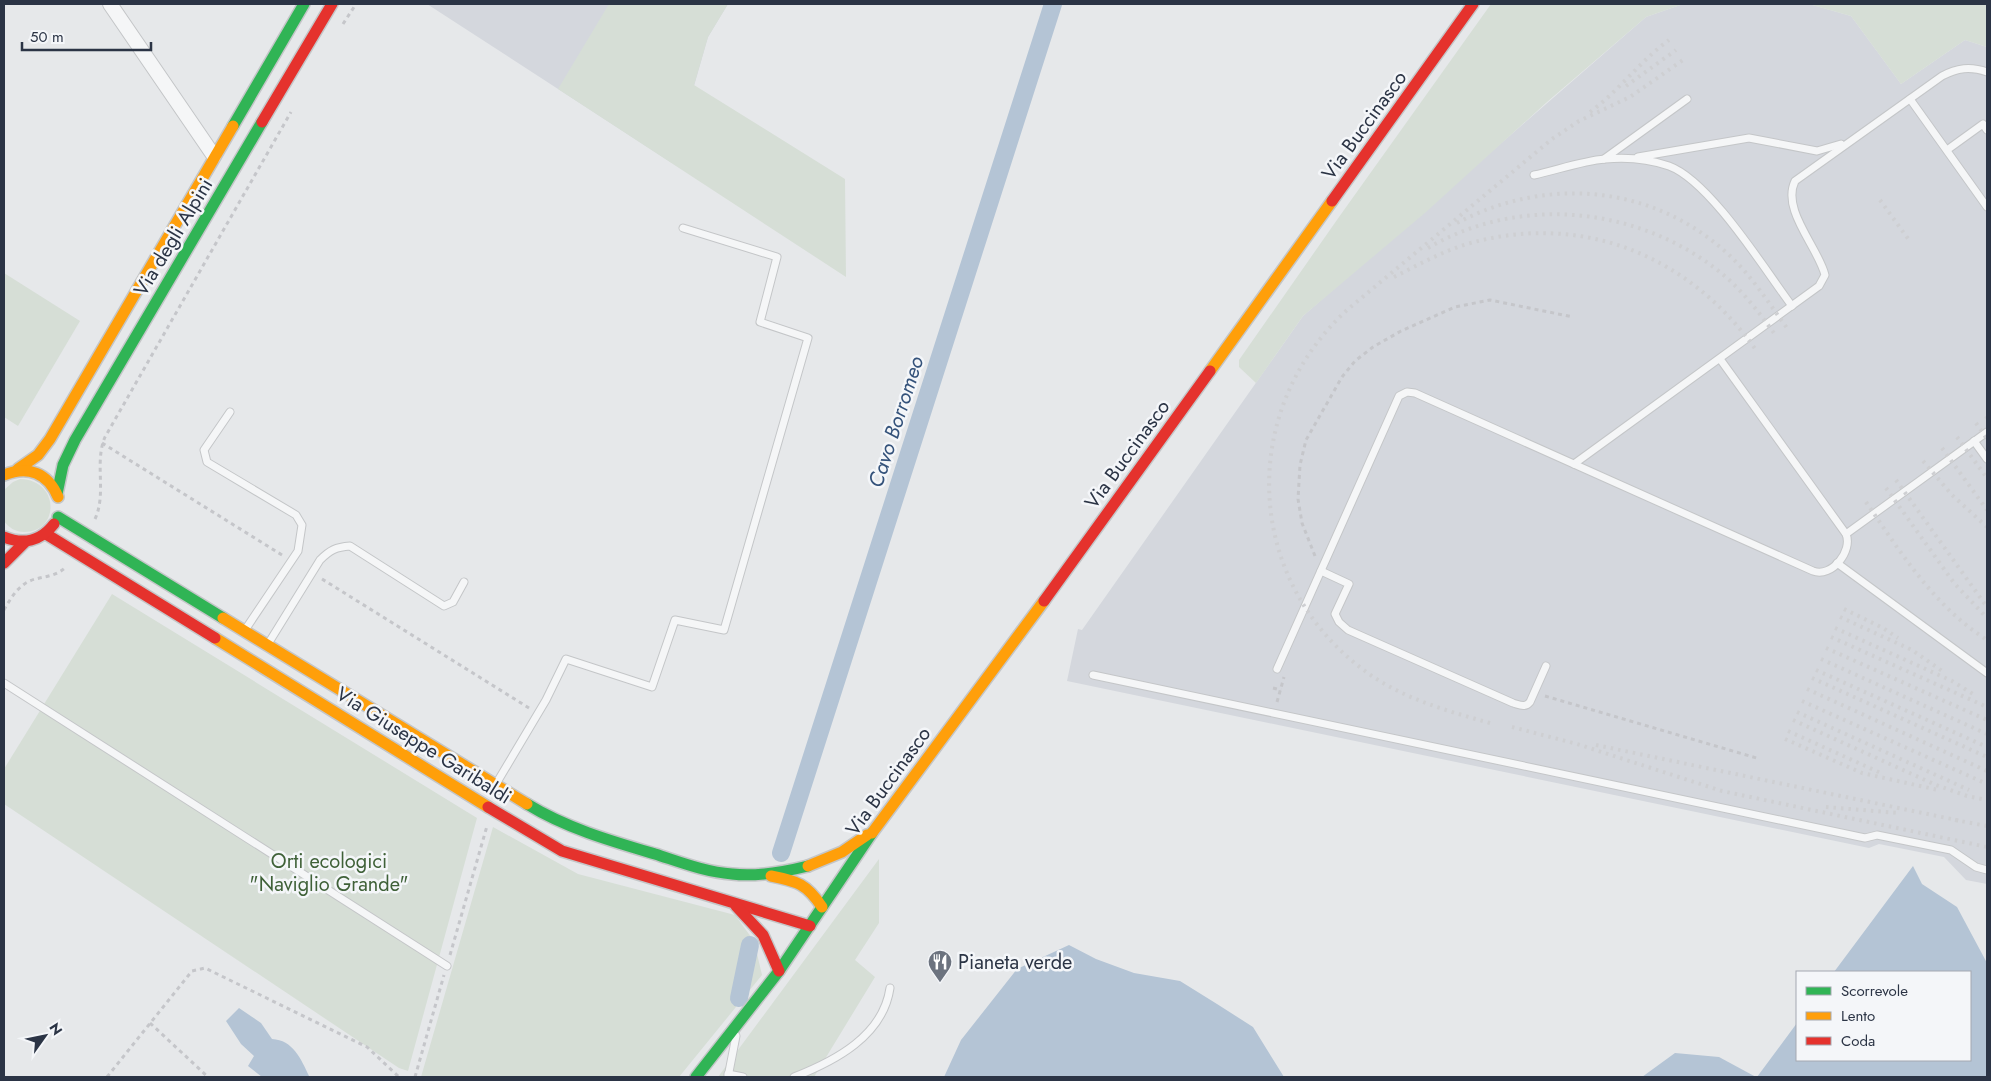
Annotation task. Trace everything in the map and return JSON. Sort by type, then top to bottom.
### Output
[{"type":"street","points":[[110,4],[214,156]]},
{"type":"street","name":"Via degli Alpini","points":[[58,517],[58,480],[61,469],[80,431],[332,4]]},
{"type":"street","name":"Via Buccinasco","points":[[696,1077],[779,970],[876,828],[1035,614],[1473,4]]},
{"type":"street","points":[[4,475],[18,470],[38,455],[50,439],[299,6]]},
{"type":"street","points":[[18,470],[33,470],[43,476],[52,483],[57,494]]},
{"type":"street","points":[[4,537],[12,541],[25,542],[36,540],[46,534],[58,517]]},
{"type":"street","name":"Via Giuseppe Garibaldi","points":[[58,517],[543,814],[596,837],[720,873],[763,874]]},
{"type":"street","name":"Via Giuseppe Garibaldi","points":[[46,534],[562,851],[810,926]]},
{"type":"street","points":[[4,563],[25,542]]},
{"type":"street","points":[[763,874],[813,864],[841,852],[876,828]]},
{"type":"street","points":[[763,874],[800,882],[811,890],[822,907]]},
{"type":"street","points":[[731,902],[761,930],[779,970]]},
{"type":"lane","points":[[1574,464],[1819,286],[1825,275],[1822,262],[1801,226],[1791,201],[1791,188],[1795,181],[1942,76],[1958,68],[1969,68],[1987,72]]},
{"type":"lane","points":[[1604,159],[1687,99]]},
{"type":"lane","points":[[1910,99],[1987,207]]},
{"type":"lane","points":[[1946,150],[1983,124],[1987,130]]},
{"type":"lane","points":[[1534,175],[1604,159],[1628,158],[1749,138],[1817,151],[1850,141]]},
{"type":"lane","points":[[1628,158],[1647,160],[1671,166],[1704,191],[1719,208],[1792,306]]},
{"type":"lane","points":[[496,784],[546,700],[566,660],[652,687],[675,620],[724,630],[808,338],[760,322],[777,257],[683,228]]},
{"type":"lane","points":[[1277,669],[1399,396],[1404,392],[1415,393],[1814,571],[1823,572],[1837,563],[1846,550],[1848,542],[1846,534],[1720,359]]},
{"type":"lane","points":[[230,412],[204,450],[207,462],[296,515],[302,525],[298,550],[245,630]]},
{"type":"lane","points":[[1846,534],[1987,432]]},
{"type":"lane","points":[[1974,441],[1987,459]]},
{"type":"lane","points":[[268,644],[320,560],[329,551],[338,547],[350,546],[444,606],[453,602],[464,582]]},
{"type":"lane","points":[[1837,563],[1987,673]]},
{"type":"lane","points":[[1321,571],[1349,584],[1335,614],[1348,630],[1522,706],[1530,702],[1546,666]]},
{"type":"lane","points":[[1093,675],[1865,838],[1877,835],[1951,850],[1976,867],[1987,870]]},
{"type":"lane","points":[[4,683],[447,966]]},
{"type":"lane","points":[[794,1077],[831,1061],[856,1045],[880,1015],[888,998],[890,988]]},
{"type":"lane","points":[[738,1025],[728,1076],[743,1077]]},
{"type":"path","points":[[342,26],[356,4]]},
{"type":"path","points":[[88,535],[100,506],[101,455],[105,437],[294,108]]},
{"type":"path","points":[[4,610],[13,595],[24,584],[51,577],[62,571],[79,553]]},
{"type":"path","points":[[1274,713],[1286,671],[1277,669]]},
{"type":"path","points":[[1273,688],[1280,690]]},
{"type":"path","points":[[1535,693],[1760,759]]},
{"type":"path","points":[[415,1077],[490,808]]},
{"type":"path","points":[[107,1077],[192,970],[205,968],[367,1046],[399,1077]]},
{"type":"path","points":[[150,1023],[208,1077]]},
{"type":"shaded area","points":[[427,4],[728,4],[708,37],[672,163]]},
{"type":"shaded area","points":[[1683,4],[1809,4],[1851,16],[1901,84],[1965,40],[1987,47],[1987,884],[1966,880],[1944,857],[1879,844],[1869,848],[1067,681],[1078,629],[1082,630],[1303,316],[1646,17]]},
{"type":"green space","points":[[609,4],[728,4],[708,37],[694,85],[845,179],[846,277],[558,89]]},
{"type":"green space","points":[[1491,4],[1683,4],[1646,17],[1547,102],[1426,212],[1303,316],[1256,383],[1239,367],[1239,360]]},
{"type":"green space","points":[[1809,4],[1987,4],[1987,47],[1965,40],[1901,84],[1851,16]]},
{"type":"green space","points":[[4,273],[80,321],[18,426],[4,417]]},
{"type":"green space","points":[[20,479],[33,482],[43,488],[48,496],[49,515],[44,524],[36,530],[18,531],[10,528],[4,521],[4,490]]},
{"type":"green space","name":"Orti ecologici \"Naviglio Grande\"","points":[[112,594],[477,818],[408,1071],[399,1068],[4,804],[4,769]]},
{"type":"green space","points":[[493,827],[578,874],[735,915],[754,941],[762,975],[679,1077],[421,1077]]},
{"type":"green space","points":[[879,859],[879,923],[855,960],[875,977],[814,1077],[718,1077]]},
{"type":"water","points":[[1913,866],[1922,884],[1957,907],[1987,963],[1987,1077],[1757,1077],[1796,1024],[1796,1061],[1971,1061],[1971,971],[1835,971]]},
{"type":"water","points":[[1069,945],[1096,959],[1134,973],[1180,981],[1253,1027],[1284,1077],[944,1077],[961,1040],[1017,969]]},
{"type":"water","points":[[239,1008],[261,1023],[272,1039],[279,1040],[291,1047],[299,1057],[309,1076],[312,1077],[262,1077],[248,1066],[254,1056],[241,1044],[226,1021]]},
{"type":"water","points":[[1675,1053],[1719,1057],[1756,1077],[1642,1077]]},
{"type":"waterway","name":"Cavo Borromeo","points":[[781,853],[1053,4]]},
{"type":"waterway","name":"Cavo Borromeo","points":[[739,998],[750,945]]},
{"type":"railway","points":[[1590,112],[1669,40]]},
{"type":"railway","points":[[1626,86],[1676,50]]},
{"type":"railway","points":[[1490,723],[1425,703],[1394,689],[1365,671],[1325,634],[1296,591],[1277,544],[1269,495],[1272,445],[1286,397],[1311,351],[1347,310],[1552,139],[1579,121],[1630,97],[1683,60]]},
{"type":"railway","points":[[1457,223],[1491,208],[1526,198],[1562,194],[1597,195],[1632,201],[1666,213],[1698,231],[1728,254],[1752,280],[1787,328]]},
{"type":"railway","points":[[1880,200],[1909,240]]},
{"type":"railway","points":[[1428,248],[1464,231],[1503,220],[1542,215],[1582,216],[1621,223],[1659,236],[1694,254],[1727,278],[1753,306],[1776,336]]},
{"type":"railway","points":[[1394,277],[1457,247],[1509,235],[1551,233],[1591,238],[1629,249],[1665,266],[1699,289],[1729,317],[1756,350]]},
{"type":"railway","points":[[1976,423],[1987,439]]},
{"type":"railway","points":[[1957,437],[1987,478]]},
{"type":"railway","points":[[1942,448],[1987,510]]},
{"type":"railway","points":[[1923,461],[1952,495],[1987,527]]},
{"type":"railway","points":[[1896,480],[1987,607]]},
{"type":"railway","points":[[1886,488],[1954,583],[1987,618]]},
{"type":"railway","points":[[1866,502],[1906,559],[1935,595],[1968,626],[1987,640]]},
{"type":"railway","points":[[1844,609],[1883,628],[1898,638]]},
{"type":"railway","points":[[1840,617],[1912,650],[1945,673]]},
{"type":"railway","points":[[1835,628],[1952,681],[1973,694]]},
{"type":"railway","points":[[1831,637],[1987,707]]},
{"type":"railway","points":[[1826,648],[1987,720]]},
{"type":"railway","points":[[1821,659],[1987,734]]},
{"type":"railway","points":[[1816,670],[1987,747]]},
{"type":"railway","points":[[1812,678],[1987,757]]},
{"type":"railway","points":[[1807,689],[1987,771]]},
{"type":"railway","points":[[1802,701],[1987,784]]},
{"type":"railway","points":[[1797,712],[1969,790]]},
{"type":"railway","points":[[1793,720],[1936,785],[1967,796],[1987,800]]},
{"type":"railway","points":[[1512,727],[1577,744],[1722,791],[1987,847]]},
{"type":"railway","points":[[1788,731],[1883,774]]},
{"type":"railway","points":[[1785,739],[1862,773],[1938,790]]},
{"type":"railway","points":[[1596,745],[1961,821]]},
{"type":"railway","points":[[1826,807],[1898,813]]},
{"type":"railway","points":[[1955,820],[1987,826]]},
{"type":"traffic: fast","points":[[233,126],[304,4]]},
{"type":"traffic: fast","points":[[57,494],[63,465],[75,440],[262,122]]},
{"type":"traffic: fast","points":[[58,517],[223,618]]},
{"type":"traffic: fast","points":[[527,804],[557,820],[605,839],[702,869],[741,875],[780,872],[808,866]]},
{"type":"traffic: fast","points":[[696,1077],[779,971],[872,833]]},
{"type":"traffic: slow","points":[[18,469],[38,455],[50,439],[233,126]]},
{"type":"traffic: slow","points":[[1210,371],[1332,201]]},
{"type":"traffic: slow","points":[[4,475],[21,471],[36,473],[49,482],[58,497]]},
{"type":"traffic: slow","points":[[872,833],[1044,601]]},
{"type":"traffic: slow","points":[[223,618],[527,804]]},
{"type":"traffic: slow","points":[[215,638],[488,807]]},
{"type":"traffic: slow","points":[[808,866],[842,852],[867,835]]},
{"type":"traffic: slow","points":[[771,876],[795,882],[806,888],[822,907]]},
{"type":"traffic: jam","points":[[262,122],[332,4]]},
{"type":"traffic: jam","points":[[1332,201],[1473,4]]},
{"type":"traffic: jam","points":[[1044,601],[1210,371]]},
{"type":"traffic: jam","points":[[4,537],[18,541],[31,540],[49,530],[54,524]]},
{"type":"traffic: jam","points":[[46,534],[215,638]]},
{"type":"traffic: jam","points":[[4,563],[25,542]]},
{"type":"traffic: jam","points":[[488,807],[562,851],[810,926]]},
{"type":"traffic: jam","points":[[736,906],[763,935],[779,971]]},
{"type":"place","name":"Pianeta verde","points":[[940,983]]}]
